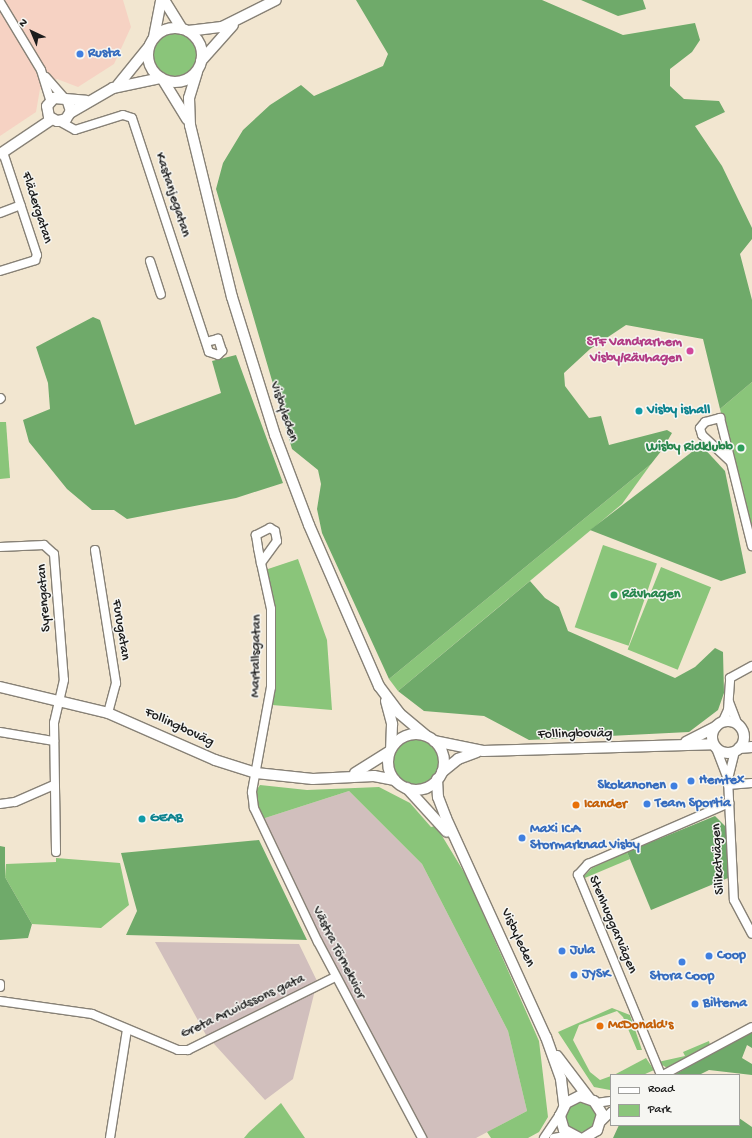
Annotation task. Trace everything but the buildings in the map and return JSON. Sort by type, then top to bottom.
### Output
[{"type":"main road","points":[[163,0],[185,30],[199,44],[201,61]]},
{"type":"main road","points":[[162,79],[149,64],[151,43],[163,0]]},
{"type":"main road","points":[[113,88],[162,79],[181,82],[196,72],[201,61],[217,40],[238,22],[276,0]]},
{"type":"main road","points":[[2,153],[62,118],[86,101],[113,88],[131,73],[151,43],[168,29],[210,31],[238,22]]},
{"type":"main road","name":"Visbyleden","points":[[190,125],[189,98],[196,72]]},
{"type":"main road","name":"Visbyleden","points":[[162,79],[179,100],[190,125],[232,297],[276,435],[350,624],[385,697],[392,724],[390,750]]},
{"type":"main road","points":[[13,147],[48,105],[66,100],[86,101]]},
{"type":"main road","points":[[62,118],[66,100]]},
{"type":"main road","points":[[48,105],[62,118]]},
{"type":"main road","name":"Follingboväg","points":[[0,687],[61,698],[108,713],[215,760],[256,773],[307,779],[350,776],[395,780]]},
{"type":"main road","name":"Visbyleden","points":[[385,697],[425,735]]},
{"type":"main road","points":[[752,734],[740,726],[719,724],[714,746],[724,752],[752,747]]},
{"type":"main road","name":"Follingboväg","points":[[667,748],[719,724]]},
{"type":"main road","points":[[737,750],[744,740],[740,726]]},
{"type":"main road","points":[[406,735],[425,735],[434,741],[442,753],[439,776],[424,788],[407,788],[395,780],[388,769],[390,750],[406,735]]},
{"type":"main road","name":"Follingboväg","points":[[434,741],[483,751],[714,746]]},
{"type":"main road","name":"Follingboväg","points":[[350,776],[373,765],[390,750]]},
{"type":"main road","name":"Follingboväg","points":[[439,776],[464,756],[483,751]]},
{"type":"main road","name":"Visbyleden","points":[[439,776],[438,797],[460,851],[546,1037],[561,1079],[562,1109]]},
{"type":"main road","name":"Visbyleden","points":[[407,788],[432,812],[460,851]]},
{"type":"main road","name":"Visbyleden","points":[[546,1037],[570,1076],[593,1100]]},
{"type":"main road","points":[[577,1096],[593,1100],[601,1122],[595,1135],[576,1137],[562,1126],[562,1109],[577,1096]]},
{"type":"street","points":[[0,2],[41,70],[66,100]]},
{"type":"street","points":[[41,70],[48,105]]},
{"type":"street","name":"Kastanjegatan","points":[[62,118],[72,130],[123,114],[132,118],[206,342]]},
{"type":"street","name":"Flädergatan","points":[[0,271],[37,258],[21,205],[2,153]]},
{"type":"street","points":[[0,213],[21,205]]},
{"type":"street","points":[[150,261],[161,294]]},
{"type":"street","points":[[730,461],[702,435],[700,428],[705,422],[720,418],[752,546]]},
{"type":"street","name":"Syrengatan","points":[[0,547],[46,546],[54,554],[64,680],[54,723],[56,852]]},
{"type":"street","name":"Furugatan","points":[[95,550],[116,684],[108,713]]},
{"type":"street","name":"Martallsgatan","points":[[256,773],[271,687],[271,609],[261,563]]},
{"type":"street","points":[[719,724],[729,702],[730,678],[752,666]]},
{"type":"street","points":[[729,702],[740,726]]},
{"type":"street","points":[[0,732],[54,741]]},
{"type":"street","points":[[714,746],[728,782]]},
{"type":"street","points":[[728,782],[737,750]]},
{"type":"street","name":"Västra Törnekvior","points":[[256,773],[252,796],[255,813],[335,977],[422,1138]]},
{"type":"street","points":[[728,782],[752,783]]},
{"type":"street","name":"Silikatvägen","points":[[728,782],[734,900],[752,934]]},
{"type":"street","points":[[0,804],[15,802],[54,785]]},
{"type":"street","name":"Stenhuggarvägen","points":[[662,1074],[578,875],[588,864],[729,804]]},
{"type":"street","name":"Greta Arwidssons gata","points":[[0,1001],[92,1014],[170,1050],[188,1050],[335,977]]},
{"type":"street","points":[[664,1074],[752,1027]]},
{"type":"street","points":[[110,1138],[127,1030]]},
{"type":"street","points":[[593,1100],[610,1101]]},
{"type":"street","points":[[544,1138],[562,1109]]},
{"type":"street","points":[[601,1122],[610,1113]]},
{"type":"street","points":[[554,1138],[576,1137]]},
{"type":"shaded area","points":[[0,0],[123,0],[131,27],[114,64],[78,87],[57,79],[40,89],[36,112],[0,136]]},
{"type":"shaded area","points":[[349,791],[422,864],[508,1031],[527,1111],[476,1138],[426,1138],[304,910],[262,819]]},
{"type":"shaded area","points":[[155,942],[299,944],[317,981],[311,983],[315,990],[293,1079],[265,1100],[206,1035]]},
{"type":"green space","points":[[356,0],[542,0],[623,35],[695,23],[700,40],[692,52],[670,69],[670,86],[684,99],[719,101],[725,112],[695,126],[722,166],[752,228],[752,239],[740,254],[752,300],[752,382],[720,409],[703,339],[626,325],[590,349],[564,373],[565,386],[589,418],[601,416],[609,445],[667,430],[672,433],[662,450],[651,464],[389,679],[322,533],[317,509],[321,484],[318,470],[292,449],[216,189],[223,163],[243,130],[270,105],[301,85],[314,96],[383,66],[388,54]]},
{"type":"green space","points":[[581,0],[643,0],[646,9],[618,16]]},
{"type":"green space","points":[[174,31],[183,33],[191,38],[196,46],[198,55],[196,64],[191,72],[183,77],[174,79],[165,77],[157,72],[152,64],[150,55],[152,46],[157,38],[165,33]]},
{"type":"green space","points":[[93,317],[100,320],[135,425],[221,393],[212,361],[236,355],[283,483],[236,498],[127,519],[114,510],[92,510],[67,489],[29,442],[23,420],[50,409],[48,383],[36,347]]},
{"type":"green space","name":"Wisby Ridklubb","points":[[752,382],[752,532],[720,409]]},
{"type":"green space","points":[[0,422],[6,422],[10,478],[0,479]]},
{"type":"green space","points":[[701,445],[725,471],[746,573],[721,581],[590,530]]},
{"type":"green space","points":[[651,464],[622,504],[398,691],[389,679]]},
{"type":"green space","name":"Rävhagen","points":[[603,545],[657,564],[629,646],[575,627]]},
{"type":"green space","points":[[298,559],[327,640],[332,710],[272,705],[273,607],[265,570]]},
{"type":"green space","points":[[661,567],[711,587],[678,670],[628,650]]},
{"type":"green space","points":[[530,581],[545,598],[559,607],[568,631],[675,678],[695,667],[715,648],[723,652],[724,693],[718,710],[689,732],[529,740],[484,716],[424,711],[398,691]]},
{"type":"green space","points":[[411,737],[421,737],[433,744],[440,756],[440,766],[433,778],[421,785],[411,785],[403,781],[396,774],[392,766],[392,756],[396,748],[403,741]]},
{"type":"green space","points":[[260,785],[307,790],[379,787],[410,803],[431,827],[436,826],[467,877],[539,1041],[548,1117],[539,1132],[528,1138],[491,1138],[487,1132],[527,1111],[508,1031],[422,864],[349,791],[262,819],[255,792]]},
{"type":"green space","points":[[715,816],[726,827],[728,878],[651,910],[627,852]]},
{"type":"green space","points":[[259,840],[307,940],[126,935],[137,911],[121,853]]},
{"type":"green space","points":[[0,846],[5,847],[5,877],[32,924],[28,938],[0,940]]},
{"type":"green space","points":[[627,852],[630,859],[580,880],[592,868]]},
{"type":"green space","points":[[56,858],[120,863],[129,905],[101,928],[32,924],[5,877],[6,864],[56,862]]},
{"type":"green space","points":[[612,1008],[630,1015],[642,1050],[637,1050],[623,1017],[617,1011],[579,1025],[573,1040],[590,1072],[600,1080],[610,1076],[610,1090],[594,1087],[558,1032]]},
{"type":"green space","points":[[752,1031],[752,1048],[747,1045],[742,1058],[752,1064],[752,1075],[709,1070],[701,1074],[676,1074]]},
{"type":"green space","points":[[709,1041],[710,1045],[667,1068],[658,1062],[685,1056],[683,1052]]},
{"type":"green space","points":[[646,1058],[654,1070],[645,1074],[616,1074]]},
{"type":"green space","points":[[581,1102],[592,1106],[596,1117],[592,1128],[581,1132],[570,1128],[566,1117],[570,1106]]},
{"type":"green space","points":[[281,1103],[305,1138],[244,1138],[249,1132]]},
{"type":"green space","points":[[740,1119],[752,1127],[752,1138],[613,1138],[619,1126],[740,1126]]},
{"type":"place","name":"Rusta","points":[[80,54]]},
{"type":"place","name":"STF Vandrarhem Visby/Rävhagen","points":[[690,351]]},
{"type":"place","name":"Visby ishall","points":[[639,411]]},
{"type":"place","name":"Wisby Ridklubb","points":[[741,448]]},
{"type":"place","name":"Rävhagen","points":[[614,595]]},
{"type":"place","name":"Hemtex","points":[[691,781]]},
{"type":"place","name":"Skokanonen","points":[[674,786]]},
{"type":"place","name":"Team Sportia","points":[[647,804]]},
{"type":"place","name":"Icander","points":[[576,805]]},
{"type":"place","name":"GEAB","points":[[142,819]]},
{"type":"place","name":"Maxi ICA Stormarknad Visby","points":[[522,838]]},
{"type":"place","name":"Jula","points":[[562,951]]},
{"type":"place","name":"Coop","points":[[709,956]]},
{"type":"place","name":"Stora Coop","points":[[682,962]]},
{"type":"place","name":"JYSK","points":[[574,975]]},
{"type":"place","name":"Biltema","points":[[695,1004]]},
{"type":"place","name":"McDonald's","points":[[600,1026]]}]
